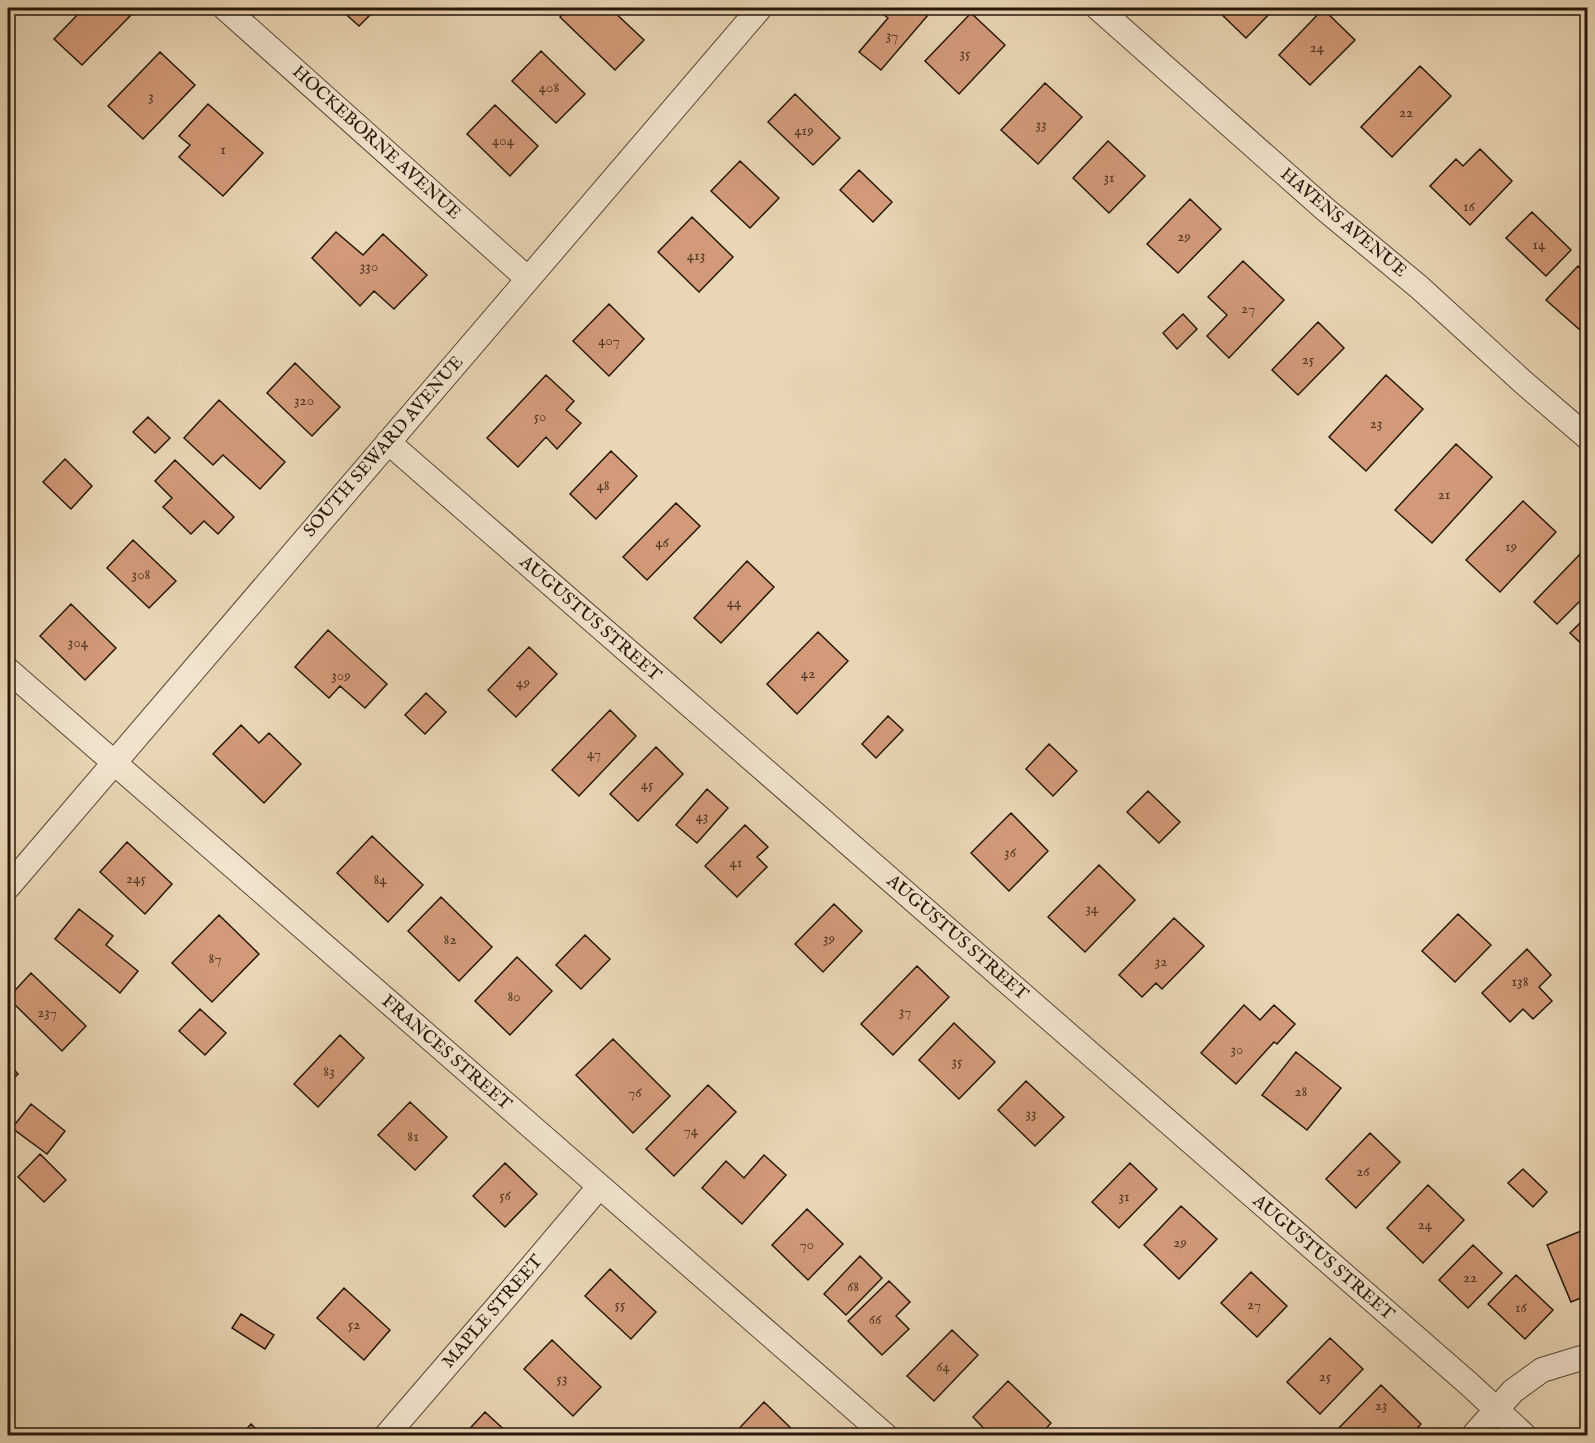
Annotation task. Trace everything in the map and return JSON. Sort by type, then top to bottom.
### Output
[{"type":"street","name":"HOCKEBORNE AVENUE","points":[[225,8],[528,279]]},
{"type":"street","name":"SOUTH SEWARD AVENUE","points":[[8,887],[760,8]]},
{"type":"street","name":"HAVENS AVENUE","points":[[1098,8],[1326,210],[1419,287],[1587,438]]},
{"type":"street","name":"AUGUSTUS STREET","points":[[387,442],[1525,1436]]},
{"type":"street","name":"FRANCES STREET","points":[[8,670],[886,1436]]},
{"type":"street","name":"MAPLE STREET","points":[[386,1436],[599,1187]]},
{"type":"street","points":[[1473,1436],[1513,1391],[1542,1370],[1587,1356]]},
{"type":"building","points":[[84,8],[125,8],[132,14],[82,65],[54,39]]},
{"type":"building","points":[[339,8],[377,8],[359,26]]},
{"type":"building","points":[[570,8],[610,8],[644,40],[615,70],[560,17]]},
{"type":"building","points":[[875,8],[934,8],[881,70],[859,52],[888,18]]},
{"type":"building","points":[[1215,8],[1275,8],[1246,38]]},
{"type":"building","points":[[1323,9],[1355,40],[1310,85],[1279,55]]},
{"type":"building","points":[[971,13],[1005,45],[959,94],[925,61]]},
{"type":"building","points":[[541,51],[585,94],[556,123],[512,81]]},
{"type":"building","points":[[160,52],[195,85],[143,139],[108,106]]},
{"type":"building","points":[[1420,66],[1451,96],[1392,157],[1361,127]]},
{"type":"building","points":[[1045,83],[1082,117],[1038,164],[1001,130]]},
{"type":"building","points":[[795,94],[840,138],[813,165],[768,122]]},
{"type":"building","points":[[208,104],[263,153],[223,196],[179,157],[190,145],[179,136]]},
{"type":"building","points":[[495,105],[538,146],[510,176],[467,134]]},
{"type":"building","points":[[1108,141],[1145,176],[1109,213],[1073,178]]},
{"type":"building","points":[[1480,149],[1512,181],[1470,225],[1430,186],[1456,159],[1463,166]]},
{"type":"building","points":[[740,161],[779,198],[750,228],[711,191]]},
{"type":"building","points":[[859,170],[892,202],[873,222],[840,190]]},
{"type":"building","points":[[1190,199],[1221,229],[1178,273],[1147,244]]},
{"type":"building","points":[[1532,212],[1571,250],[1546,276],[1506,238]]},
{"type":"building","points":[[692,217],[733,257],[699,292],[658,252]]},
{"type":"building","points":[[336,232],[363,255],[383,234],[427,275],[394,309],[374,291],[360,306],[312,258]]},
{"type":"building","points":[[1243,261],[1284,300],[1229,358],[1207,336],[1227,315],[1208,297]]},
{"type":"building","points":[[1578,266],[1588,275],[1588,337],[1546,300]]},
{"type":"building","points":[[609,304],[644,339],[609,376],[573,341]]},
{"type":"building","points":[[1183,314],[1197,329],[1177,349],[1163,333]]},
{"type":"building","points":[[1318,322],[1344,348],[1298,395],[1272,370]]},
{"type":"building","points":[[295,363],[340,407],[312,436],[267,393]]},
{"type":"building","points":[[546,375],[574,401],[566,410],[581,423],[557,449],[546,437],[518,467],[487,438]]},
{"type":"building","points":[[1386,375],[1423,409],[1366,471],[1329,437]]},
{"type":"building","points":[[219,400],[285,462],[260,489],[223,455],[213,465],[184,438]]},
{"type":"building","points":[[148,417],[170,438],[155,453],[133,432]]},
{"type":"building","points":[[1456,444],[1492,477],[1432,543],[1395,510]]},
{"type":"building","points":[[611,451],[637,476],[596,519],[570,494]]},
{"type":"building","points":[[65,459],[92,486],[71,509],[43,482]]},
{"type":"building","points":[[175,460],[234,517],[218,534],[204,521],[191,534],[163,507],[172,498],[155,481]]},
{"type":"building","points":[[1523,501],[1556,532],[1500,592],[1466,560]]},
{"type":"building","points":[[676,503],[700,526],[647,580],[623,557]]},
{"type":"building","points":[[133,540],[176,581],[149,608],[107,568]]},
{"type":"building","points":[[1582,552],[1588,558],[1588,593],[1557,624],[1534,602]]},
{"type":"building","points":[[747,561],[774,587],[721,643],[694,618]]},
{"type":"building","points":[[71,604],[116,648],[85,680],[40,636]]},
{"type":"building","points":[[1588,615],[1588,650],[1570,633]]},
{"type":"building","points":[[328,630],[387,684],[365,708],[340,686],[329,698],[295,667]]},
{"type":"building","points":[[818,632],[848,661],[797,714],[767,684]]},
{"type":"building","points":[[529,647],[557,674],[516,717],[488,690]]},
{"type":"building","points":[[426,693],[446,712],[425,734],[405,715]]},
{"type":"building","points":[[610,710],[636,736],[579,796],[552,770]]},
{"type":"building","points":[[888,716],[903,730],[876,758],[862,744]]},
{"type":"building","points":[[241,725],[259,743],[269,733],[301,764],[264,803],[213,754]]},
{"type":"building","points":[[1049,744],[1077,771],[1053,796],[1026,769]]},
{"type":"building","points":[[656,747],[683,774],[638,821],[610,794]]},
{"type":"building","points":[[707,789],[728,808],[697,843],[676,825]]},
{"type":"building","points":[[1148,791],[1180,822],[1159,843],[1127,812]]},
{"type":"building","points":[[1011,813],[1048,851],[1009,891],[971,853]]},
{"type":"building","points":[[745,825],[768,847],[757,857],[767,867],[737,897],[705,866]]},
{"type":"building","points":[[372,836],[423,885],[388,922],[337,873]]},
{"type":"building","points":[[127,842],[172,884],[145,914],[100,872]]},
{"type":"building","points":[[1099,865],[1135,900],[1085,952],[1048,917]]},
{"type":"building","points":[[441,897],[492,947],[459,981],[408,931]]},
{"type":"building","points":[[834,904],[862,931],[823,972],[795,944]]},
{"type":"building","points":[[79,909],[113,936],[106,945],[138,971],[120,993],[55,939]]},
{"type":"building","points":[[1458,914],[1491,945],[1455,982],[1422,951]]},
{"type":"building","points":[[219,915],[259,954],[212,1002],[172,963]]},
{"type":"building","points":[[1174,918],[1204,946],[1162,989],[1156,983],[1142,997],[1119,975]]},
{"type":"building","points":[[585,935],[610,959],[581,989],[556,965]]},
{"type":"building","points":[[1527,949],[1551,975],[1539,987],[1552,1001],[1533,1019],[1523,1009],[1510,1022],[1482,993]]},
{"type":"building","points":[[517,957],[552,991],[510,1035],[475,1001]]},
{"type":"building","points":[[917,966],[949,997],[893,1055],[861,1024]]},
{"type":"building","points":[[31,973],[86,1026],[62,1051],[8,998]]},
{"type":"building","points":[[1244,1005],[1260,1020],[1274,1005],[1295,1024],[1277,1044],[1274,1042],[1236,1084],[1201,1053]]},
{"type":"building","points":[[200,1009],[226,1033],[205,1055],[179,1031]]},
{"type":"building","points":[[954,1023],[995,1062],[959,1099],[919,1060]]},
{"type":"building","points":[[340,1035],[364,1058],[318,1107],[294,1084]]},
{"type":"building","points":[[613,1039],[670,1096],[633,1133],[576,1075]]},
{"type":"building","points":[[1296,1052],[1341,1088],[1307,1130],[1262,1095]]},
{"type":"building","points":[[8,1063],[18,1074],[8,1084]]},
{"type":"building","points":[[1026,1081],[1064,1117],[1035,1146],[998,1110]]},
{"type":"building","points":[[708,1085],[736,1112],[674,1176],[646,1149]]},
{"type":"building","points":[[410,1102],[447,1137],[415,1170],[378,1135]]},
{"type":"building","points":[[31,1104],[65,1131],[47,1154],[12,1128]]},
{"type":"building","points":[[1370,1133],[1400,1162],[1356,1208],[1326,1179]]},
{"type":"building","points":[[40,1154],[66,1180],[44,1202],[18,1177]]},
{"type":"building","points":[[764,1155],[786,1175],[742,1224],[702,1188],[726,1161],[744,1178]]},
{"type":"building","points":[[505,1163],[537,1194],[505,1227],[473,1196]]},
{"type":"building","points":[[1130,1163],[1157,1189],[1119,1228],[1092,1202]]},
{"type":"building","points":[[1523,1169],[1547,1192],[1533,1207],[1508,1183]]},
{"type":"building","points":[[1428,1185],[1464,1220],[1423,1263],[1387,1228]]},
{"type":"building","points":[[1181,1206],[1217,1239],[1179,1279],[1144,1245]]},
{"type":"building","points":[[807,1209],[843,1244],[808,1280],[772,1245]]},
{"type":"building","points":[[1588,1228],[1588,1295],[1571,1302],[1547,1245]]},
{"type":"building","points":[[1473,1245],[1502,1273],[1468,1308],[1439,1280]]},
{"type":"building","points":[[860,1256],[882,1278],[846,1315],[824,1294]]},
{"type":"building","points":[[610,1269],[656,1312],[631,1339],[585,1296]]},
{"type":"building","points":[[1251,1272],[1287,1306],[1257,1337],[1221,1303]]},
{"type":"building","points":[[1516,1275],[1553,1310],[1525,1339],[1488,1304]]},
{"type":"building","points":[[889,1281],[910,1302],[896,1316],[909,1329],[882,1355],[848,1321]]},
{"type":"building","points":[[344,1288],[390,1330],[364,1360],[317,1318]]},
{"type":"building","points":[[241,1314],[274,1335],[265,1349],[232,1328]]},
{"type":"building","points":[[952,1330],[978,1355],[934,1401],[907,1376]]},
{"type":"building","points":[[1330,1338],[1363,1369],[1320,1414],[1287,1382]]},
{"type":"building","points":[[552,1340],[601,1387],[573,1416],[524,1369]]},
{"type":"building","points":[[1008,1381],[1051,1423],[1039,1436],[991,1436],[973,1417]]},
{"type":"building","points":[[1381,1385],[1421,1424],[1410,1436],[1335,1436],[1333,1434]]},
{"type":"building","points":[[764,1402],[799,1436],[732,1436]]},
{"type":"building","points":[[485,1412],[511,1436],[463,1436]]},
{"type":"building","points":[[251,1424],[263,1436],[240,1436]]}]
